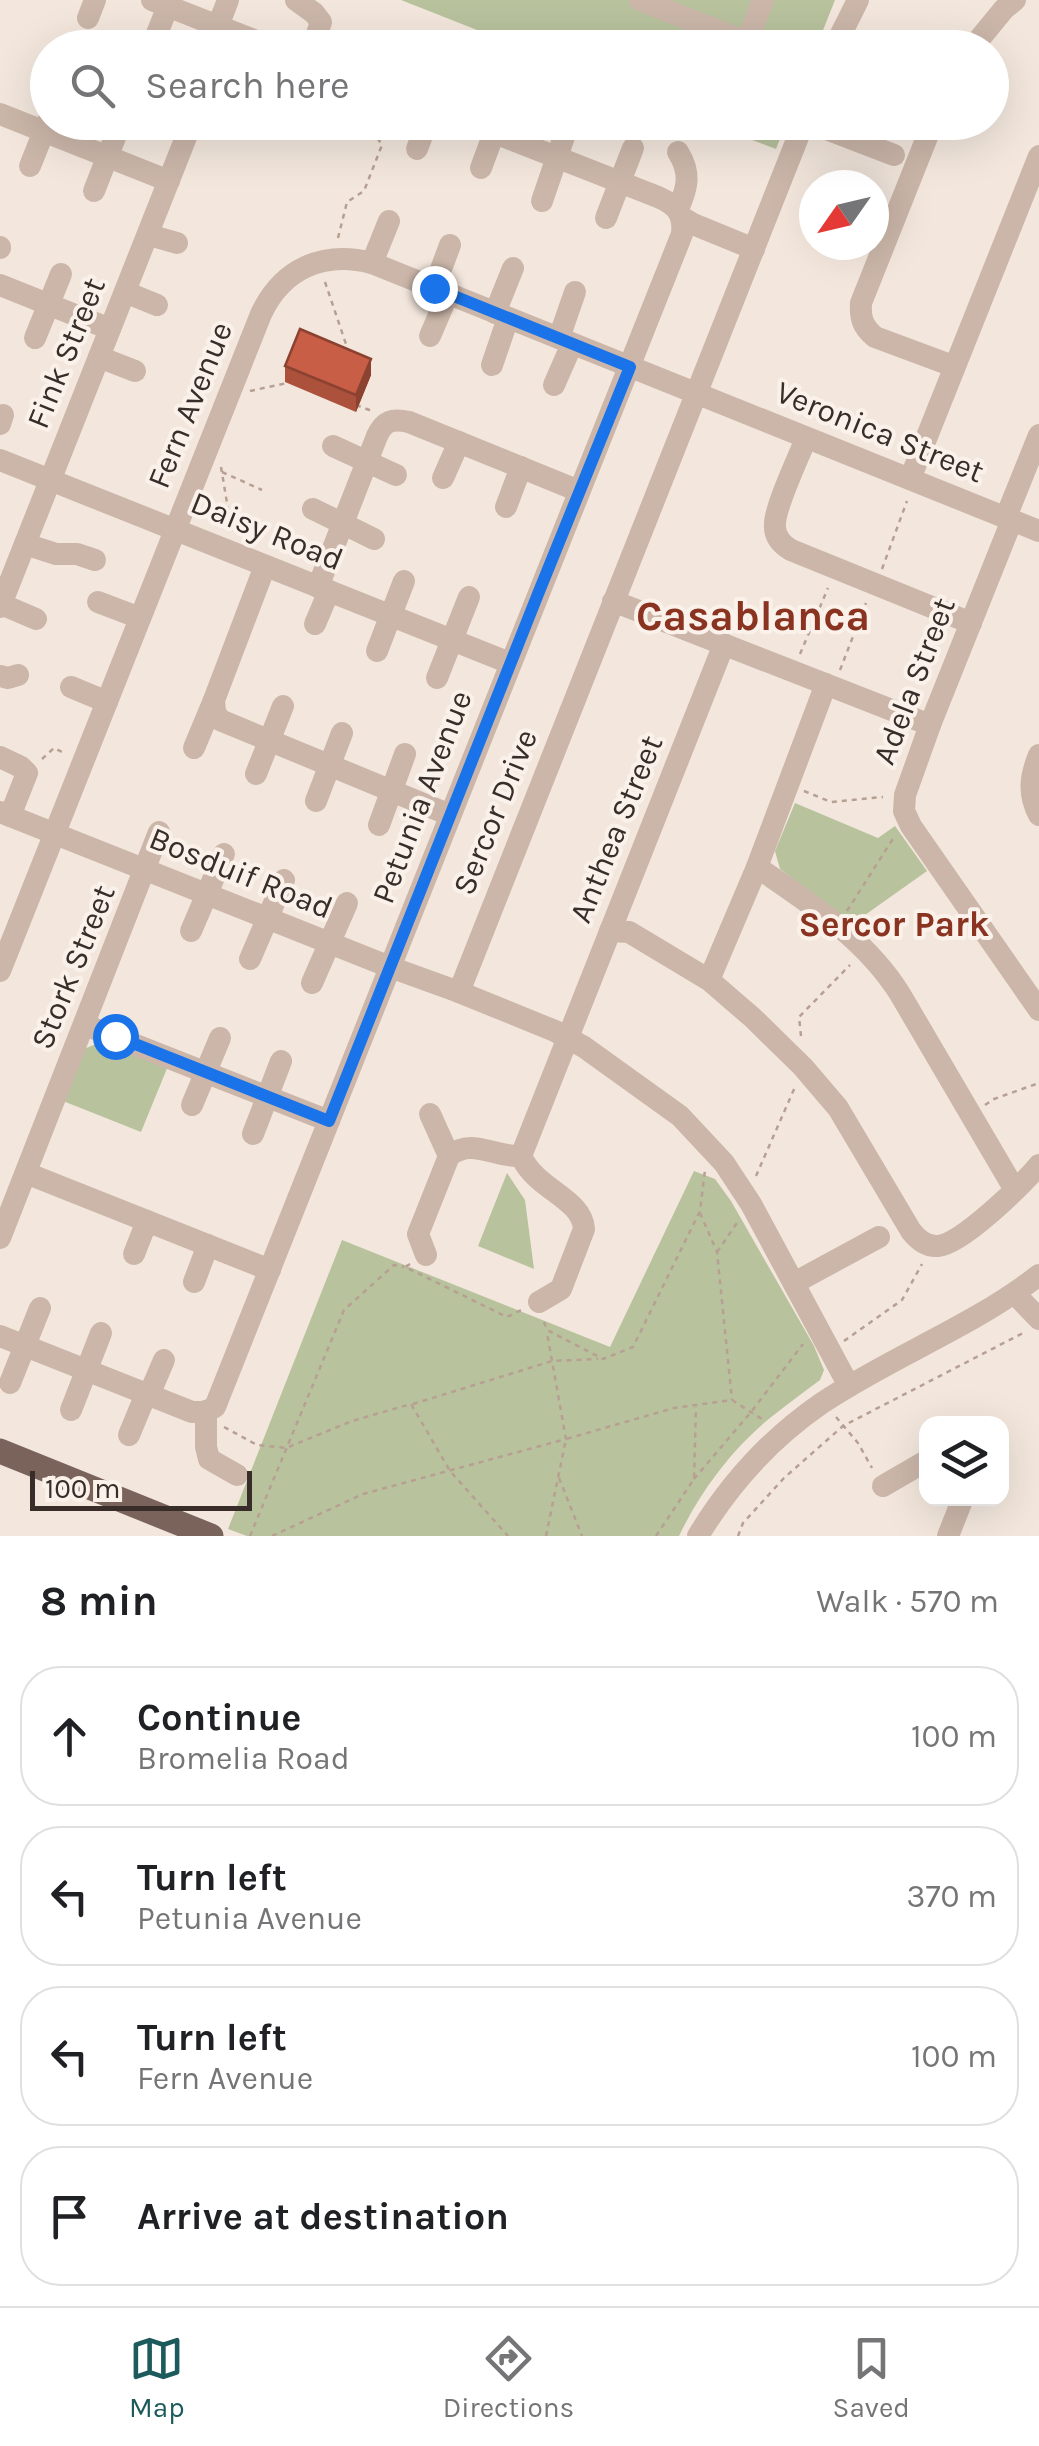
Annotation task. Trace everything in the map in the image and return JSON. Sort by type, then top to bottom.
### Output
[{"type":"main road","points":[[0,1452],[212,1536]]},
{"type":"street","points":[[223,30],[228,0]]},
{"type":"street","points":[[296,0],[321,22],[318,30]]},
{"type":"street","points":[[640,0],[715,30]]},
{"type":"street","points":[[756,30],[763,0]]},
{"type":"street","points":[[843,30],[858,0]]},
{"type":"street","points":[[987,30],[1014,0]]},
{"type":"street","points":[[155,30],[158,2],[214,30]]},
{"type":"street","points":[[0,114],[30,122]]},
{"type":"street","points":[[30,166],[40,140]]},
{"type":"street","points":[[74,140],[169,181]]},
{"type":"street","points":[[94,191],[114,140]]},
{"type":"street","name":"Fink Street","points":[[1,606],[185,140]]},
{"type":"street","points":[[417,149],[420,140]]},
{"type":"street","points":[[480,168],[491,140]]},
{"type":"street","points":[[520,140],[670,202],[693,224],[754,249]]},
{"type":"street","points":[[542,201],[563,140]]},
{"type":"street","name":"Sercor Drive","points":[[459,992],[799,140]]},
{"type":"street","points":[[854,140],[894,155]]},
{"type":"street","points":[[925,140],[861,303],[860,318],[875,338],[954,366]]},
{"type":"street","points":[[606,218],[633,148]]},
{"type":"street","name":"Petunia Avenue","points":[[206,1415],[219,1398],[682,234],[688,171],[678,152]]},
{"type":"street","points":[[910,479],[1039,156]]},
{"type":"street","points":[[372,263],[389,221]]},
{"type":"street","points":[[149,235],[178,243]]},
{"type":"street","points":[[430,336],[450,245]]},
{"type":"street","points":[[325,260],[348,258],[372,263],[697,394]]},
{"type":"street","name":"Fern Avenue","points":[[0,971],[176,530],[215,464],[232,387],[261,314],[273,292],[290,276],[325,260]]},
{"type":"street","points":[[492,365],[513,268]]},
{"type":"street","points":[[35,338],[61,274]]},
{"type":"street","points":[[0,285],[110,329]]},
{"type":"street","points":[[125,292],[157,305]]},
{"type":"street","points":[[554,385],[575,292]]},
{"type":"street","points":[[99,357],[135,371]]},
{"type":"street","name":"Veronica Street","points":[[697,394],[1039,531]]},
{"type":"street","points":[[315,624],[343,524],[367,460],[382,426],[392,420],[409,422],[579,490]]},
{"type":"street","name":"Adela Street","points":[[1039,435],[930,725],[906,807],[1039,1010]]},
{"type":"street","points":[[806,438],[776,515],[775,530],[781,543],[971,623]]},
{"type":"street","points":[[444,478],[459,442]]},
{"type":"street","points":[[333,446],[396,475]]},
{"type":"street","name":"Daisy Road","points":[[0,460],[510,663]]},
{"type":"street","points":[[506,506],[521,467]]},
{"type":"street","points":[[313,510],[374,539]]},
{"type":"street","points":[[25,544],[95,560]]},
{"type":"street","points":[[194,748],[265,566]]},
{"type":"street","points":[[377,651],[404,581]]},
{"type":"street","points":[[437,678],[469,596]]},
{"type":"street","points":[[613,600],[930,725]]},
{"type":"street","points":[[98,602],[140,618]]},
{"type":"street","points":[[1,606],[36,619]]},
{"type":"street","name":"Anthea Street","points":[[522,1156],[724,644]]},
{"type":"street","points":[[708,980],[757,867],[826,684]]},
{"type":"street","points":[[71,687],[107,702]]},
{"type":"street","points":[[214,700],[214,712],[220,720],[450,815]]},
{"type":"street","points":[[256,774],[283,706]]},
{"type":"street","points":[[316,801],[342,733]]},
{"type":"street","points":[[379,826],[405,754]]},
{"type":"street","points":[[1039,756],[1031,782],[1033,803],[1039,815]]},
{"type":"street","points":[[0,757],[26,773],[5,814]]},
{"type":"street","name":"Bosduif Road","points":[[5,814],[459,992]]},
{"type":"street","name":"Stork Street","points":[[0,1238],[160,832]]},
{"type":"street","points":[[191,931],[224,854]]},
{"type":"street","points":[[757,867],[838,924],[892,981],[1015,1190]]},
{"type":"street","points":[[250,959],[284,880]]},
{"type":"street","points":[[312,983],[347,903]]},
{"type":"street","points":[[610,931],[629,932],[708,980],[804,1067],[838,1108],[912,1231],[924,1244],[938,1246],[952,1241],[994,1209],[1039,1165]]},
{"type":"street","points":[[459,992],[568,1038],[665,1103],[708,1143],[739,1183],[849,1386]]},
{"type":"street","points":[[85,1025],[329,1121]]},
{"type":"street","points":[[192,1105],[220,1038]]},
{"type":"street","points":[[253,1134],[282,1061]]},
{"type":"street","points":[[430,1114],[449,1156]]},
{"type":"street","points":[[426,1256],[418,1234],[449,1156],[460,1148],[472,1147],[509,1157],[522,1156],[533,1176],[578,1210],[584,1222],[562,1289],[539,1302]]},
{"type":"street","points":[[26,1173],[270,1270]]},
{"type":"street","points":[[134,1254],[147,1221]]},
{"type":"street","points":[[794,1282],[880,1237]]},
{"type":"street","points":[[194,1282],[208,1245]]},
{"type":"street","points":[[698,1536],[732,1486],[783,1433],[849,1386],[980,1316],[1039,1275]]},
{"type":"street","points":[[1015,1294],[1035,1322]]},
{"type":"street","points":[[10,1383],[40,1308]]},
{"type":"street","points":[[72,1410],[101,1333]]},
{"type":"street","points":[[0,1336],[206,1415],[209,1459],[237,1474]]},
{"type":"street","points":[[130,1434],[164,1360]]},
{"type":"street","points":[[884,1486],[919,1465]]},
{"type":"street","points":[[948,1536],[960,1506]]},
{"type":"path","points":[[349,352],[325,260],[347,202],[364,192],[382,145],[379,140]]},
{"type":"path","points":[[232,387],[245,392],[286,383]]},
{"type":"path","points":[[357,405],[392,420]]},
{"type":"path","points":[[215,464],[262,490]]},
{"type":"path","points":[[215,464],[236,554]]},
{"type":"path","points":[[792,671],[830,584],[831,566]]},
{"type":"path","points":[[26,773],[54,748],[84,760]]},
{"type":"path","points":[[788,785],[831,802],[906,807],[838,924]]},
{"type":"path","points":[[754,1188],[804,1067],[800,1017],[849,968],[861,946]]},
{"type":"path","points":[[971,1114],[994,1099],[1039,1083]]},
{"type":"path","points":[[700,1211],[717,1252],[732,1400]]},
{"type":"path","points":[[717,1252],[738,1221]]},
{"type":"path","points":[[829,1348],[902,1300],[926,1256],[924,1244]]},
{"type":"path","points":[[250,1536],[344,1310],[394,1265],[405,1267]]},
{"type":"path","points":[[738,1536],[743,1523],[784,1478],[843,1426],[1023,1334],[1035,1322]]},
{"type":"path","points":[[656,1536],[694,1478],[817,1326]]},
{"type":"path","points":[[546,1536],[566,1439],[547,1330]]},
{"type":"path","points":[[206,1415],[257,1445],[286,1448],[352,1421],[552,1361],[603,1359]]},
{"type":"path","points":[[272,1536],[363,1494],[674,1408],[732,1400],[783,1433]]},
{"type":"path","points":[[824,1402],[858,1443],[884,1486]]},
{"type":"path","points":[[411,1404],[450,1471],[508,1536]]},
{"type":"path","points":[[694,1478],[696,1405]]},
{"type":"path","points":[[558,1477],[582,1536]]},
{"type":"green space","points":[[401,0],[835,0],[823,30],[477,30]]},
{"type":"green space","points":[[752,140],[779,140],[776,149]]},
{"type":"green space","points":[[795,803],[878,838],[895,826],[927,871],[865,915],[860,931],[780,869],[775,851]]},
{"type":"green space","points":[[103,1041],[168,1066],[141,1132],[63,1101],[84,1049]]},
{"type":"green space","points":[[694,1171],[715,1179],[731,1201],[824,1370],[820,1380],[770,1418],[730,1457],[679,1536],[247,1536],[228,1529],[342,1240],[610,1347]]},
{"type":"green space","points":[[507,1173],[525,1200],[534,1269],[478,1246]]},
{"type":"building","points":[[300,329],[371,359],[356,395],[285,366]]},
{"type":"district","name":"Casablanca","points":[[753,616]]},
{"type":"district","name":"Sercor Park","points":[[894,924]]},
{"type":"route","points":[[115,1036],[329,1121],[630,367],[434,288]]}]
